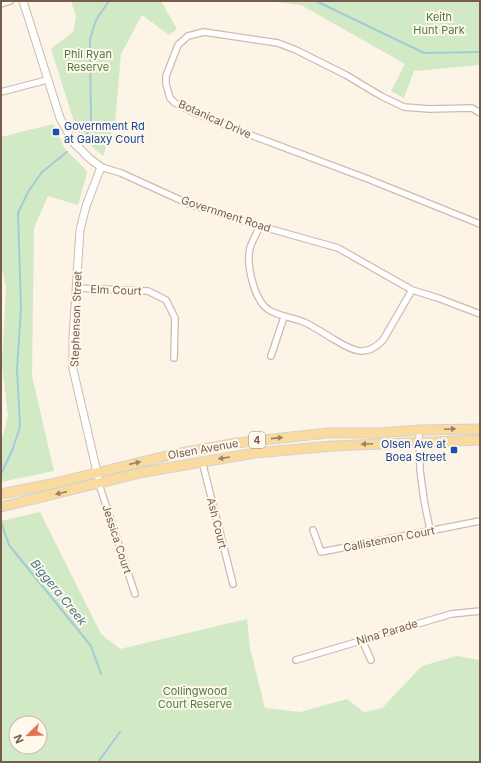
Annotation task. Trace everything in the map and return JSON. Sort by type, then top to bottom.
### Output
[{"type":"main road","name":"Olsen Avenue","points":[[1,494],[51,484],[200,448],[255,440],[328,433],[378,433],[419,430],[480,429]]},
{"type":"main road","name":"Olsen Avenue","points":[[1,507],[144,472],[202,461],[294,449],[332,446],[480,440]]},
{"type":"street","points":[[1,4],[10,1]]},
{"type":"street","name":"Government Road","points":[[24,1],[47,80],[60,118],[74,143],[90,159],[101,167],[121,173],[189,204],[338,248],[412,290],[480,314]]},
{"type":"street","name":"Botanical Drive","points":[[480,113],[472,108],[428,109],[404,107],[381,96],[346,75],[284,45],[262,40],[204,32],[188,36],[178,44],[166,76],[166,84],[170,98],[175,103],[191,111],[480,224]]},
{"type":"street","points":[[1,92],[47,80]]},
{"type":"street","name":"Stephenson Street","points":[[97,472],[73,368],[73,338],[80,230],[86,206],[101,167]]},
{"type":"street","points":[[260,226],[250,249],[249,259],[255,290],[262,304],[267,309],[284,317],[304,322],[352,350],[365,351],[371,349],[383,340],[412,290]]},
{"type":"street","name":"Elm Court","points":[[76,288],[148,291],[166,300],[175,318],[174,358]]},
{"type":"street","points":[[271,356],[284,317]]},
{"type":"street","points":[[419,430],[420,470],[430,530]]},
{"type":"street","name":"Ash Court","points":[[202,461],[233,584]]},
{"type":"street","name":"Jessica Court","points":[[97,472],[99,484],[135,594]]},
{"type":"street","name":"Callistemon Court","points":[[313,530],[321,552],[480,521]]},
{"type":"street","name":"Nina Parade","points":[[296,660],[451,614],[480,611]]},
{"type":"street","points":[[362,640],[371,660]]},
{"type":"green space","name":"Phil Ryan Reserve","points":[[71,1],[161,1],[177,29],[169,35],[142,15],[121,54],[115,123],[103,156],[80,136],[76,128],[51,49],[73,32],[76,16]]},
{"type":"green space","name":"Keith Hunt Park","points":[[268,1],[480,1],[480,65],[414,71],[404,98],[391,91],[405,64],[301,5]]},
{"type":"green space","points":[[53,124],[65,149],[85,169],[87,173],[78,205],[48,196],[34,228],[32,376],[54,471],[1,482],[1,443],[8,416],[2,365],[6,287],[1,264],[1,137]]},
{"type":"green space","name":"Collingwood Court Reserve","points":[[40,512],[101,634],[120,649],[247,619],[250,648],[265,708],[300,712],[347,699],[364,712],[382,708],[422,666],[457,656],[480,660],[480,762],[1,762],[1,521]]},
{"type":"waterway","name":"Biggera Creek","points":[[85,139],[91,123],[90,39],[96,20],[109,1]]},
{"type":"waterway","points":[[316,1],[424,53],[480,52]]},
{"type":"waterway","name":"Biggera Creek","points":[[1,474],[12,451],[20,427],[17,369],[21,307],[18,213],[28,192],[42,172],[67,152]]},
{"type":"waterway","name":"Biggera Creek","points":[[1,522],[9,545],[91,646],[101,674]]},
{"type":"waterway","name":"Biggera Creek","points":[[98,762],[120,732]]},
{"type":"place","name":"Government Rd at Galaxy Court","points":[[56,132]]},
{"type":"place","name":"Olsen Ave at Boea Street","points":[[454,450]]}]
